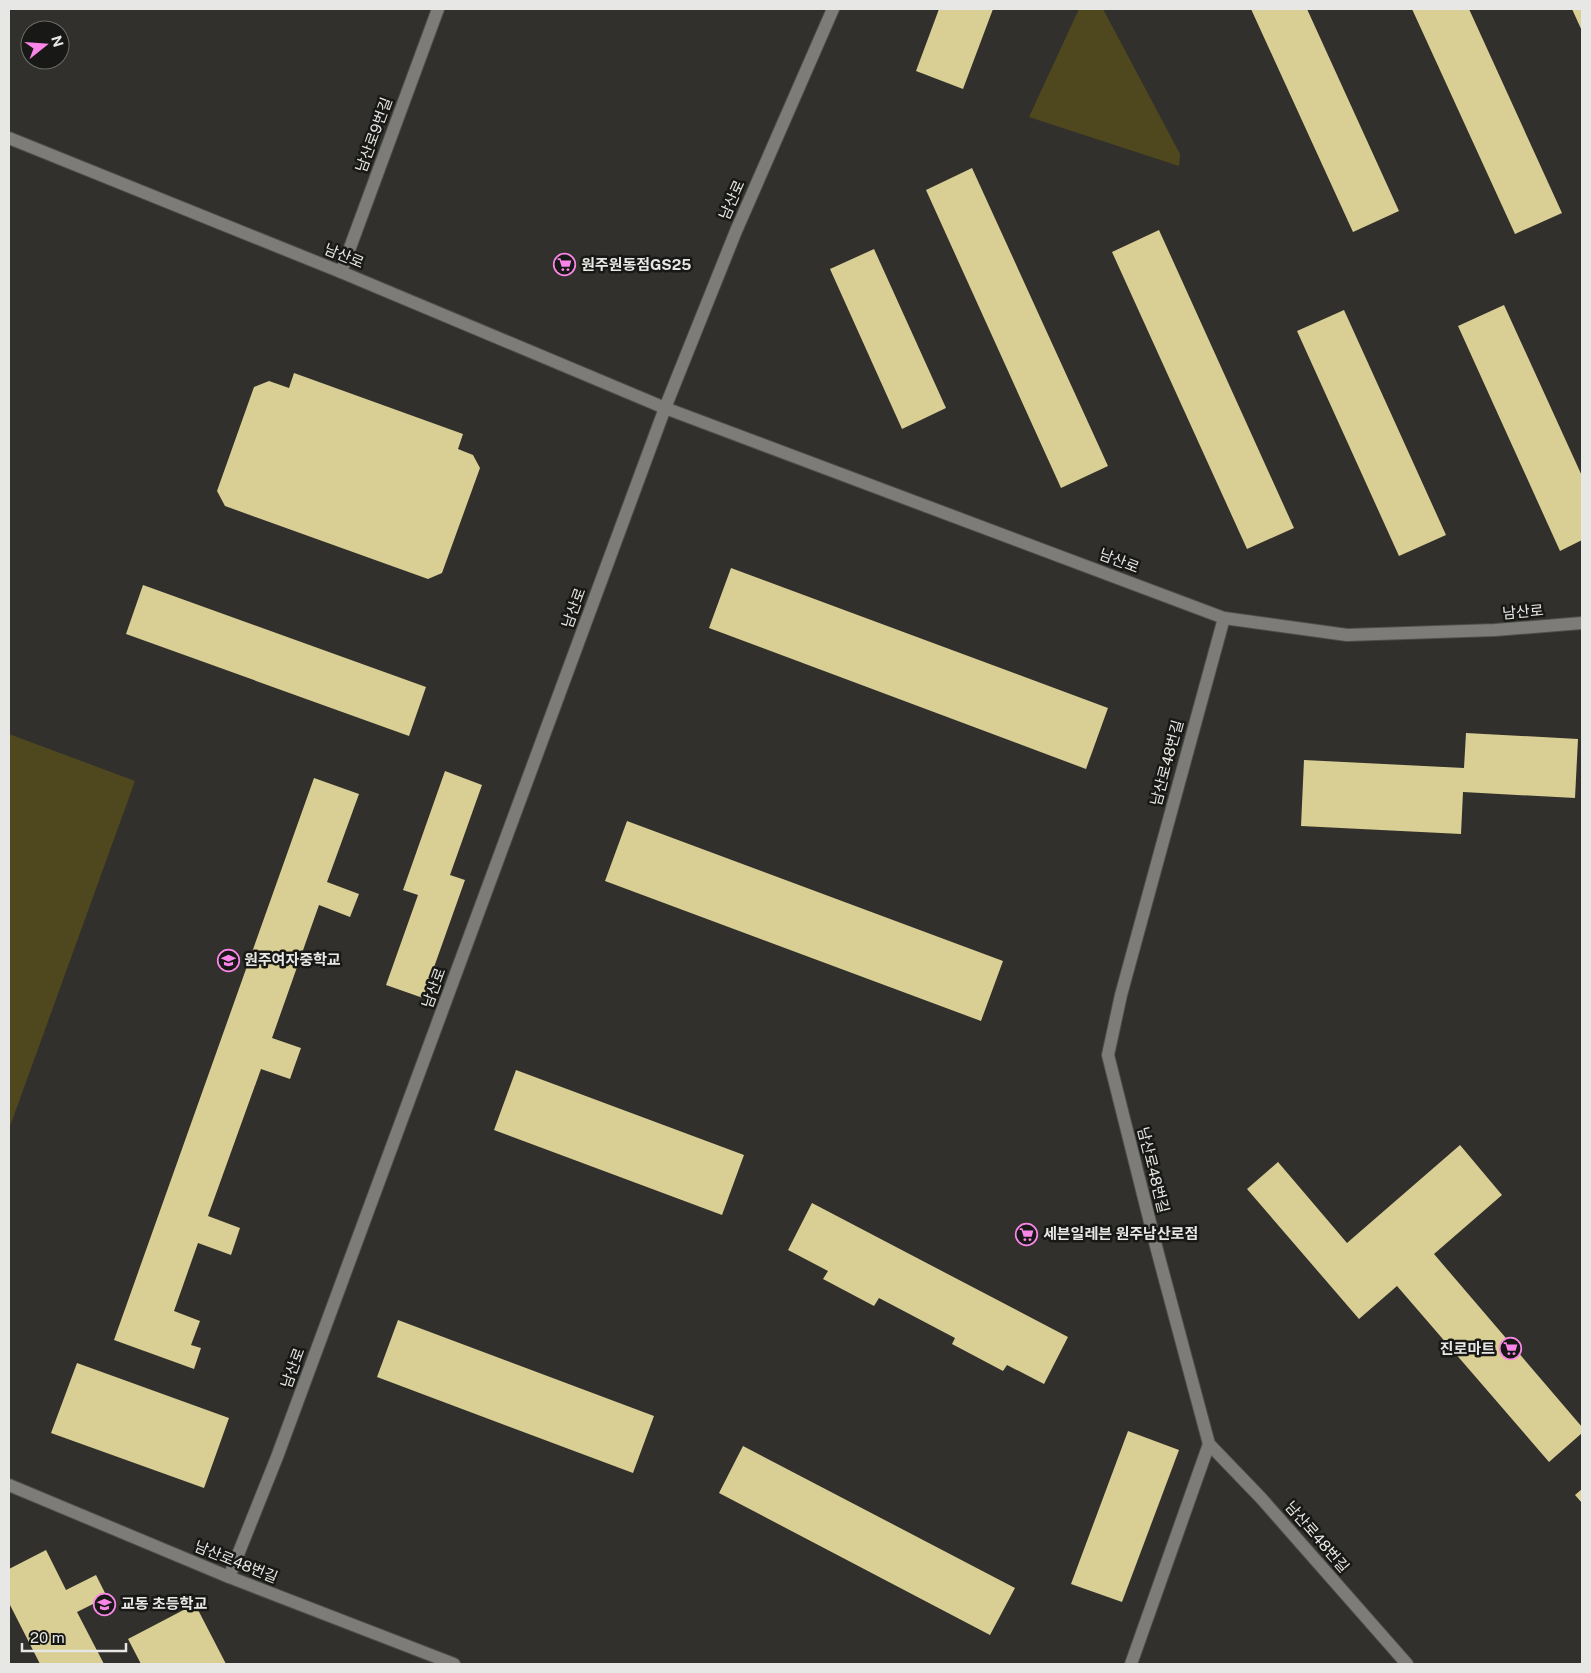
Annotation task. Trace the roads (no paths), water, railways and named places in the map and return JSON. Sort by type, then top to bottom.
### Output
[{"type":"street","name":"남산로9번길","points":[[341,272],[438,9]]},
{"type":"street","name":"남산로","points":[[229,1577],[278,1457],[666,408],[736,231],[833,9]]},
{"type":"street","name":"남산로","points":[[9,138],[341,272],[666,408],[1224,618],[1347,635],[1495,630],[1582,623]]},
{"type":"street","name":"남산로48번길","points":[[1224,618],[1121,995],[1108,1055],[1157,1250],[1210,1444],[1261,1498],[1407,1664]]},
{"type":"street","points":[[1131,1664],[1210,1444]]},
{"type":"street","name":"남산로48번길","points":[[9,1485],[229,1577],[454,1664]]},
{"type":"place","name":"원주원동점GS25","points":[[565,265]]},
{"type":"place","name":"원주여자중학교","points":[[228,960]]},
{"type":"place","name":"세븐일레븐 원주남산로점","points":[[1027,1234]]},
{"type":"place","name":"진로마트","points":[[1511,1349]]},
{"type":"place","name":"교동 초등학교","points":[[105,1604]]}]
